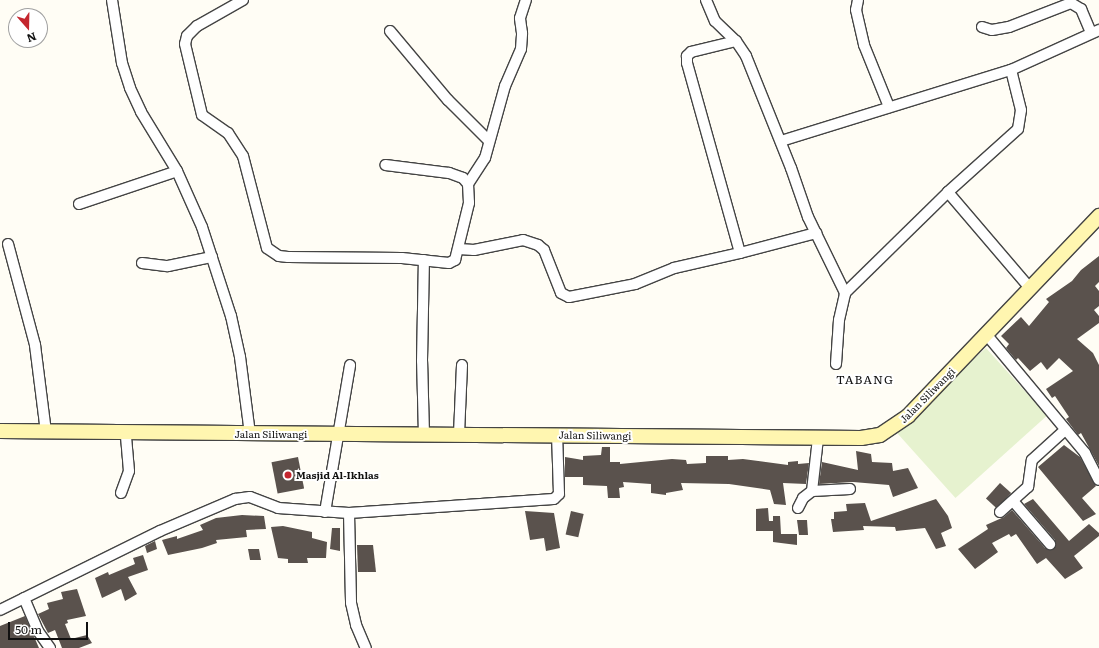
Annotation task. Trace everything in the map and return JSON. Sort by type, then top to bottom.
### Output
[{"type":"main road","name":"Jalan Siliwangi","points":[[0,431],[818,438],[861,438],[880,435],[894,428],[1099,216]]},
{"type":"street","points":[[112,0],[122,63],[130,88],[141,112],[177,171],[202,227],[231,316],[238,350],[250,434]]},
{"type":"street","points":[[243,0],[197,26],[187,36],[185,44],[202,115],[228,133],[243,156],[267,248],[279,256],[288,257],[424,260],[449,263],[455,260],[459,249],[469,203],[468,184],[485,158],[488,140],[505,86],[521,49],[522,33],[520,18],[526,0]]},
{"type":"street","points":[[706,0],[715,21],[736,41],[746,56],[781,141],[816,233],[845,293]]},
{"type":"street","points":[[858,0],[856,10],[864,45],[889,107]]},
{"type":"street","points":[[781,141],[1011,70],[1095,32],[1081,9],[1071,3],[1009,27],[992,30],[982,27]]},
{"type":"street","points":[[390,31],[448,100],[488,140]]},
{"type":"street","points":[[736,41],[691,52],[687,56],[687,63],[740,253]]},
{"type":"street","points":[[836,364],[839,320],[845,293],[948,192],[1018,129],[1021,110],[1011,70]]},
{"type":"street","points":[[386,165],[449,173],[463,178],[468,184]]},
{"type":"street","points":[[79,204],[177,171]]},
{"type":"street","points":[[948,192],[1029,287]]},
{"type":"street","points":[[459,249],[481,249],[523,240],[538,245],[544,250],[561,293],[569,297],[635,284],[674,268],[740,253],[816,233]]},
{"type":"street","points":[[8,244],[35,345],[46,432]]},
{"type":"street","points":[[142,263],[168,266],[212,257]]},
{"type":"street","points":[[424,260],[422,361],[424,435]]},
{"type":"street","points":[[986,334],[1031,385],[1084,453],[1099,480]]},
{"type":"street","points":[[325,512],[350,365]]},
{"type":"street","points":[[459,434],[462,365]]},
{"type":"street","points":[[1000,512],[1028,487],[1032,460],[1065,430]]},
{"type":"street","points":[[121,493],[129,471],[126,433]]},
{"type":"street","points":[[0,598],[2,609],[160,531],[235,499],[250,497],[278,508],[349,513],[554,499],[559,494],[557,435]]},
{"type":"street","points":[[812,490],[818,438]]},
{"type":"street","points":[[798,508],[803,498],[812,490],[850,489]]},
{"type":"street","points":[[1013,501],[1050,544]]},
{"type":"street","points":[[349,513],[351,603],[356,625],[366,648]]},
{"type":"street","points":[[24,598],[38,631],[50,648]]},
{"type":"green space","points":[[986,348],[1047,416],[955,498],[895,430]]},
{"type":"building","points":[[1099,256],[1099,282],[1095,286],[1099,291],[1099,306],[1094,310],[1099,316],[1099,323],[1077,339],[1093,353],[1099,365],[1099,466],[1081,433],[1078,435],[1066,419],[1069,417],[1055,396],[1052,398],[1046,389],[1073,371],[1059,358],[1047,370],[1041,362],[1030,371],[1018,358],[1016,360],[1006,348],[1009,344],[1001,336],[1021,317],[1029,326],[1049,302],[1046,299],[1072,281],[1081,270]]},
{"type":"building","points":[[1064,445],[1080,457],[1096,486],[1082,498],[1096,514],[1083,521],[1038,467]]},
{"type":"building","points":[[602,447],[610,447],[610,462],[620,462],[620,464],[672,459],[686,460],[687,464],[706,463],[706,456],[728,456],[728,460],[743,459],[788,465],[788,462],[798,461],[798,464],[809,463],[806,484],[783,483],[786,505],[774,504],[770,490],[729,484],[681,483],[683,490],[666,493],[666,495],[651,493],[651,484],[623,482],[624,487],[619,488],[620,498],[608,498],[607,486],[583,485],[583,477],[565,477],[565,457],[583,460],[583,456],[601,455]]},
{"type":"building","points":[[856,451],[871,454],[872,462],[892,463],[893,471],[908,468],[918,488],[893,497],[889,485],[853,482],[819,484],[822,462],[858,470]]},
{"type":"building","name":"Masjid Al-Ikhlas","points":[[298,457],[304,488],[278,494],[271,462]]},
{"type":"building","points":[[1000,483],[1011,493],[997,509],[986,499]]},
{"type":"building","points":[[936,499],[948,516],[952,528],[941,533],[946,546],[936,549],[925,528],[896,531],[895,527],[863,526],[864,530],[833,532],[831,519],[834,519],[834,512],[847,511],[846,504],[865,503],[871,521]]},
{"type":"building","points":[[1033,499],[1069,541],[1089,524],[1099,533],[1099,536],[1074,556],[1083,568],[1065,579],[1046,558],[1037,564],[1016,534],[1011,537],[1009,534],[992,543],[998,552],[975,569],[958,549],[988,529],[986,525],[1004,517],[1012,510],[1045,548],[1054,549],[1055,540],[1024,504]]},
{"type":"building","points":[[768,508],[769,521],[773,521],[773,516],[780,516],[781,534],[797,534],[797,545],[773,542],[773,531],[756,531],[756,509]]},
{"type":"building","points":[[525,511],[554,513],[560,548],[546,551],[544,538],[530,540]]},
{"type":"building","points":[[571,511],[584,514],[578,537],[566,534]]},
{"type":"building","points":[[242,515],[264,516],[266,529],[246,530],[247,537],[216,540],[217,543],[202,548],[168,555],[162,540],[177,536],[177,539],[203,530],[200,525],[216,518]]},
{"type":"building","points":[[797,520],[807,520],[808,535],[799,535]]},
{"type":"building","points":[[283,526],[312,532],[312,538],[327,542],[326,558],[307,558],[308,563],[288,563],[288,559],[278,558],[271,527]]},
{"type":"building","points":[[332,528],[340,528],[340,551],[330,549]]},
{"type":"building","points":[[155,541],[157,549],[147,553],[145,546]]},
{"type":"building","points":[[357,545],[373,545],[376,572],[358,572]]},
{"type":"building","points":[[248,549],[259,549],[261,560],[250,560]]},
{"type":"building","points":[[143,555],[148,570],[128,577],[137,594],[125,601],[121,589],[102,598],[95,578],[108,572],[109,575],[135,564],[133,558]]},
{"type":"building","points":[[77,589],[86,616],[67,620],[68,623],[65,624],[71,639],[87,635],[92,643],[79,648],[62,648],[55,630],[48,633],[38,614],[49,609],[47,603],[63,599],[61,592]]},
{"type":"building","points":[[25,616],[39,648],[0,648],[0,626]]},
{"type":"place","name":"Masjid Al-Ikhlas","points":[[288,475]]},
{"type":"district","name":"TABANG","points":[[865,380]]}]
